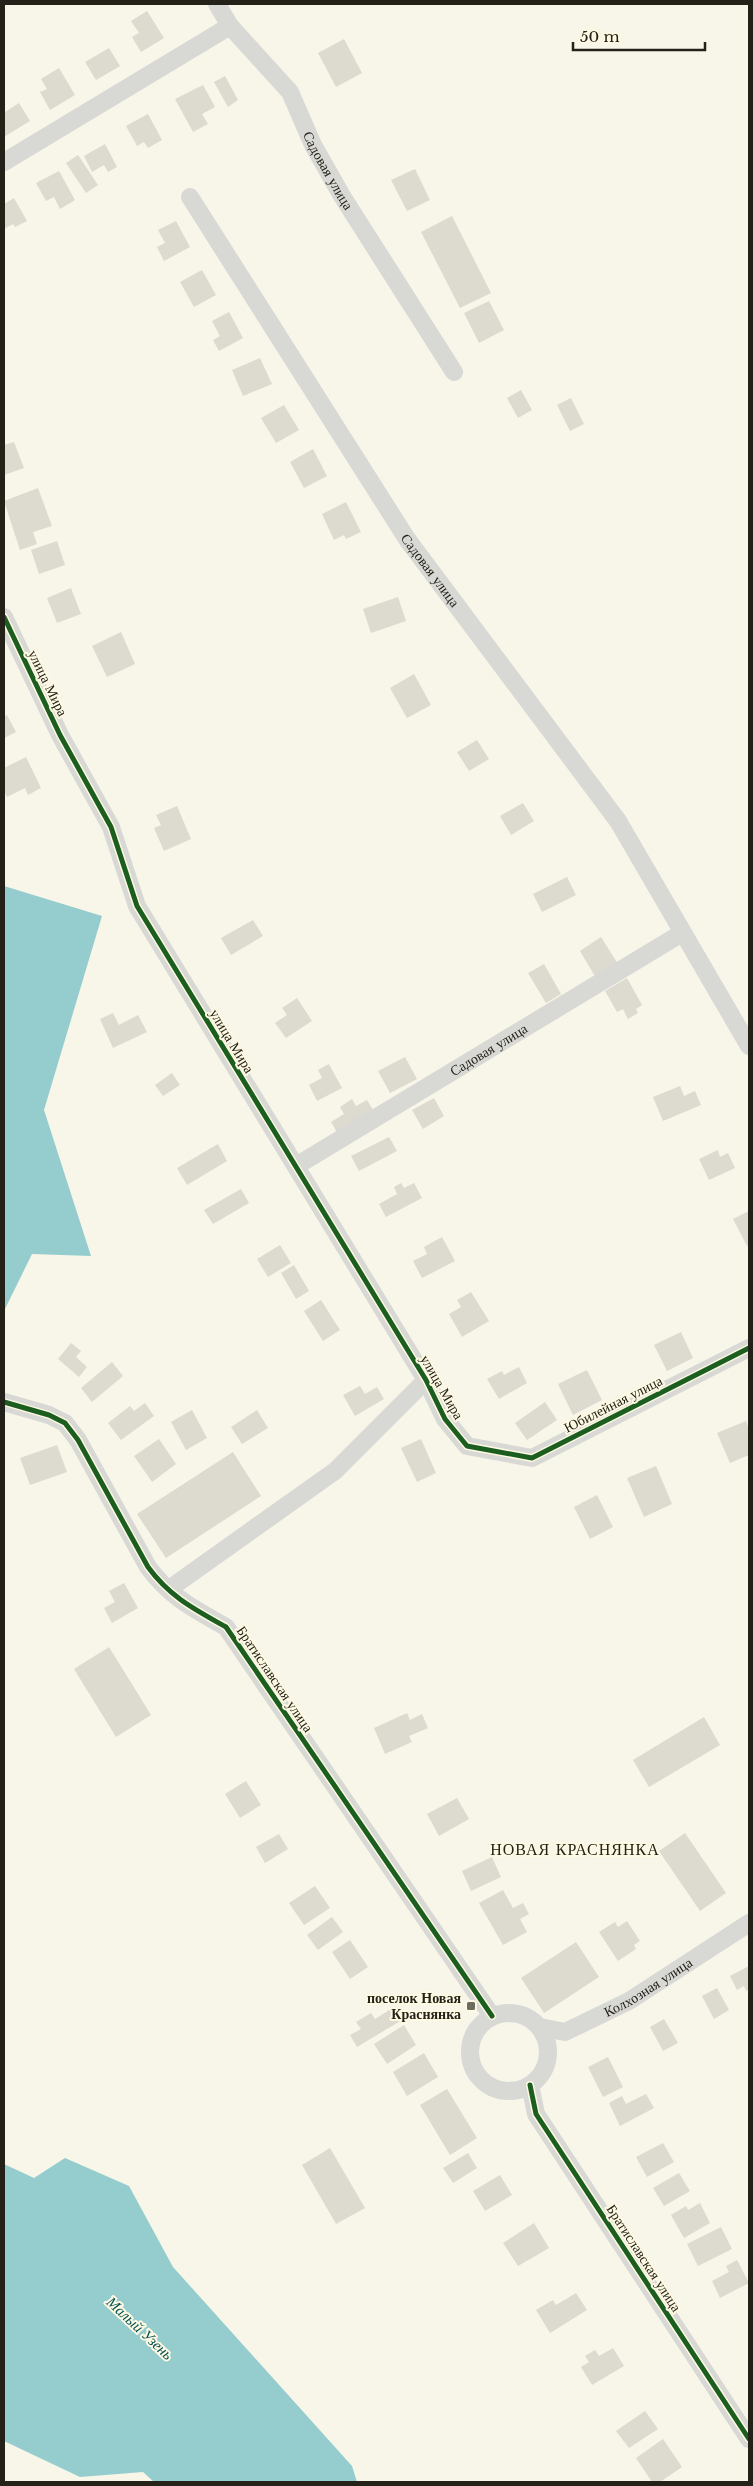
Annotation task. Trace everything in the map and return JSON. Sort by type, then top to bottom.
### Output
[{"type":"street","name":"Садовая улица","points":[[217,4],[230,26],[290,92],[313,145],[342,196],[454,372]]},
{"type":"street","points":[[4,162],[230,26]]},
{"type":"street","name":"Садовая улица","points":[[190,197],[407,539],[618,821],[749,1046]]},
{"type":"street","name":"улица Мира","points":[[4,617],[60,735],[111,827],[137,906],[426,1380],[445,1419],[467,1446],[481,1449]]},
{"type":"street","name":"Садовая улица","points":[[296,1166],[682,933]]},
{"type":"street","name":"Юбилейная улица","points":[[481,1449],[532,1458],[749,1348]]},
{"type":"street","points":[[176,1584],[335,1471],[426,1380]]},
{"type":"street","name":"Братиславская улица","points":[[4,1402],[49,1415],[64,1423],[78,1440],[148,1567],[160,1584],[180,1602],[226,1627],[492,2016]]},
{"type":"street","name":"Колхозная улица","points":[[540,2027],[565,2032],[629,2001],[749,1923]]},
{"type":"street","points":[[505,2013],[518,2014],[530,2018],[540,2027],[547,2039],[548,2058],[540,2077],[518,2091],[497,2090],[485,2083],[476,2072],[470,2060],[470,2046],[475,2034],[481,2024],[492,2016],[505,2013]]},
{"type":"street","name":"Братиславская улица","points":[[530,2085],[536,2114],[749,2440]]},
{"type":"water","points":[[4,886],[102,916],[44,1110],[91,1256],[32,1254],[4,1311]]},
{"type":"water","name":"Малый Узень","points":[[65,2158],[129,2186],[173,2267],[352,2466],[357,2482],[154,2482],[143,2472],[80,2477],[4,2441],[4,2164],[34,2178]]},
{"type":"building","points":[[147,11],[164,38],[141,52],[132,37],[139,33],[131,21]]},
{"type":"building","points":[[344,39],[362,73],[336,87],[318,53]]},
{"type":"building","points":[[109,48],[120,66],[96,80],[85,62]]},
{"type":"building","points":[[59,68],[75,95],[50,110],[40,92],[47,89],[41,79]]},
{"type":"building","points":[[225,76],[238,100],[228,107],[214,82]]},
{"type":"building","points":[[203,85],[215,107],[202,114],[208,124],[193,132],[175,99]]},
{"type":"building","points":[[19,103],[30,121],[4,137],[4,109],[5,112]]},
{"type":"building","points":[[148,114],[162,140],[148,148],[144,142],[137,146],[126,126]]},
{"type":"building","points":[[105,144],[117,167],[108,172],[104,165],[92,172],[84,156]]},
{"type":"building","points":[[78,155],[98,185],[86,193],[66,163]]},
{"type":"building","points":[[415,169],[430,200],[407,211],[391,180]]},
{"type":"building","points":[[59,171],[75,200],[60,209],[54,197],[46,201],[36,183]]},
{"type":"building","points":[[14,198],[27,221],[15,227],[13,224],[4,229],[4,204]]},
{"type":"building","points":[[452,216],[491,293],[460,308],[421,232]]},
{"type":"building","points":[[176,221],[190,247],[164,261],[157,247],[165,243],[158,230]]},
{"type":"building","points":[[202,270],[216,295],[194,307],[180,282]]},
{"type":"building","points":[[489,301],[504,330],[479,343],[464,313]]},
{"type":"building","points":[[229,312],[243,338],[219,351],[213,340],[220,336],[212,321]]},
{"type":"building","points":[[260,358],[272,384],[243,396],[232,370]]},
{"type":"building","points":[[521,390],[532,410],[518,418],[507,398]]},
{"type":"building","points":[[571,398],[584,424],[570,431],[557,405]]},
{"type":"building","points":[[284,405],[299,430],[276,443],[261,418]]},
{"type":"building","points":[[14,442],[24,468],[4,475],[4,445]]},
{"type":"building","points":[[313,449],[327,476],[304,488],[290,462]]},
{"type":"building","points":[[38,488],[52,526],[33,532],[37,544],[20,550],[4,501]]},
{"type":"building","points":[[346,502],[361,532],[346,539],[344,535],[334,540],[322,514]]},
{"type":"building","points":[[57,541],[65,565],[39,574],[31,550]]},
{"type":"building","points":[[71,588],[81,614],[57,623],[47,598]]},
{"type":"building","points":[[398,597],[406,621],[371,633],[363,609]]},
{"type":"building","points":[[121,632],[135,664],[107,677],[92,646]]},
{"type":"building","points":[[414,674],[431,705],[407,718],[390,688]]},
{"type":"building","points":[[7,715],[16,732],[4,738],[4,717]]},
{"type":"building","points":[[477,740],[489,759],[469,771],[457,752]]},
{"type":"building","points":[[26,757],[41,788],[28,795],[25,788],[7,797],[4,790],[4,768]]},
{"type":"building","points":[[523,803],[534,821],[511,835],[500,816]]},
{"type":"building","points":[[177,806],[191,839],[164,851],[154,828],[161,825],[156,815]]},
{"type":"building","points":[[567,877],[576,895],[542,912],[533,894]]},
{"type":"building","points":[[253,920],[263,936],[231,955],[221,938]]},
{"type":"building","points":[[601,937],[618,964],[596,978],[580,951]]},
{"type":"building","points":[[544,964],[561,994],[546,1003],[528,973]]},
{"type":"building","points":[[627,978],[642,1005],[636,1009],[638,1013],[628,1019],[623,1009],[617,1012],[605,991]]},
{"type":"building","points":[[297,998],[312,1021],[286,1038],[275,1023],[287,1015],[282,1008]]},
{"type":"building","points":[[113,1013],[119,1025],[138,1015],[147,1032],[113,1048],[100,1019]]},
{"type":"building","points":[[405,1057],[417,1079],[390,1093],[378,1071]]},
{"type":"building","points":[[329,1064],[342,1088],[317,1101],[309,1085],[322,1078],[318,1070]]},
{"type":"building","points":[[172,1073],[180,1085],[163,1096],[155,1085]]},
{"type":"building","points":[[680,1086],[684,1096],[695,1091],[701,1105],[663,1121],[653,1097]]},
{"type":"building","points":[[434,1098],[444,1116],[423,1129],[412,1110]]},
{"type":"building","points":[[352,1099],[356,1106],[367,1100],[375,1113],[338,1134],[331,1122],[344,1114],[340,1107]]},
{"type":"building","points":[[389,1137],[397,1151],[359,1171],[351,1156]]},
{"type":"building","points":[[218,1144],[227,1161],[187,1185],[177,1168]]},
{"type":"building","points":[[718,1150],[720,1157],[728,1153],[735,1168],[709,1180],[699,1159]]},
{"type":"building","points":[[401,1183],[404,1188],[414,1183],[422,1198],[386,1217],[379,1204],[397,1194],[394,1187]]},
{"type":"building","points":[[241,1189],[249,1203],[213,1224],[204,1210]]},
{"type":"building","points":[[749,1211],[749,1244],[747,1246],[733,1219]]},
{"type":"building","points":[[442,1237],[455,1261],[422,1278],[413,1261],[427,1254],[424,1247]]},
{"type":"building","points":[[280,1245],[291,1263],[268,1277],[257,1259]]},
{"type":"building","points":[[294,1265],[309,1291],[296,1299],[281,1273]]},
{"type":"building","points":[[471,1292],[489,1321],[462,1337],[449,1314],[461,1307],[457,1300]]},
{"type":"building","points":[[321,1300],[340,1330],[323,1341],[304,1311]]},
{"type":"building","points":[[681,1332],[693,1358],[667,1371],[654,1345]]},
{"type":"building","points":[[71,1343],[81,1351],[76,1357],[87,1367],[79,1377],[58,1359]]},
{"type":"building","points":[[112,1362],[123,1376],[92,1402],[81,1388]]},
{"type":"building","points":[[519,1367],[527,1383],[499,1399],[487,1379],[502,1371],[504,1375]]},
{"type":"building","points":[[587,1370],[602,1400],[573,1415],[558,1384]]},
{"type":"building","points":[[360,1386],[365,1394],[377,1387],[384,1399],[355,1416],[343,1395]]},
{"type":"building","points":[[545,1402],[557,1420],[527,1440],[515,1423]]},
{"type":"building","points":[[145,1403],[154,1416],[121,1440],[108,1423],[130,1406],[134,1411]]},
{"type":"building","points":[[192,1410],[207,1438],[186,1450],[171,1422]]},
{"type":"building","points":[[257,1410],[268,1428],[242,1444],[231,1427]]},
{"type":"building","points":[[746,1421],[749,1430],[749,1455],[730,1463],[717,1433]]},
{"type":"building","points":[[159,1439],[176,1464],[152,1482],[134,1456]]},
{"type":"building","points":[[421,1439],[436,1473],[417,1482],[401,1448]]},
{"type":"building","points":[[57,1445],[67,1472],[30,1485],[20,1458]]},
{"type":"building","points":[[233,1452],[261,1496],[166,1558],[137,1514]]},
{"type":"building","points":[[656,1466],[672,1504],[644,1517],[627,1478]]},
{"type":"building","points":[[597,1495],[613,1527],[590,1539],[574,1507]]},
{"type":"building","points":[[124,1583],[138,1608],[112,1623],[104,1608],[115,1602],[109,1591]]},
{"type":"building","points":[[109,1647],[151,1715],[116,1737],[74,1669]]},
{"type":"building","points":[[407,1713],[410,1720],[422,1714],[428,1728],[409,1736],[412,1742],[385,1754],[374,1728]]},
{"type":"building","points":[[704,1717],[720,1745],[649,1787],[633,1760]]},
{"type":"building","points":[[246,1781],[261,1805],[240,1818],[225,1794]]},
{"type":"building","points":[[457,1798],[469,1819],[439,1836],[427,1814]]},
{"type":"building","points":[[685,1833],[726,1893],[700,1911],[659,1851]]},
{"type":"building","points":[[279,1834],[288,1849],[265,1863],[256,1847]]},
{"type":"building","points":[[492,1857],[501,1877],[471,1891],[462,1871]]},
{"type":"building","points":[[315,1886],[330,1908],[304,1925],[289,1903]]},
{"type":"building","points":[[503,1890],[513,1908],[523,1903],[529,1914],[520,1919],[527,1932],[503,1945],[479,1903]]},
{"type":"building","points":[[332,1917],[343,1932],[318,1950],[307,1935]]},
{"type":"building","points":[[627,1921],[640,1941],[634,1945],[636,1949],[618,1961],[599,1932],[615,1922],[618,1927]]},
{"type":"building","points":[[350,1940],[368,1967],[350,1979],[332,1952]]},
{"type":"building","points":[[576,1942],[599,1977],[544,2013],[521,1978]]},
{"type":"building","points":[[749,1966],[749,1989],[746,1991],[744,1986],[737,1990],[730,1976]]},
{"type":"building","points":[[717,1988],[729,2010],[714,2019],[702,1996]]},
{"type":"building","points":[[394,2007],[402,2020],[357,2047],[350,2035],[361,2029],[356,2022],[371,2013],[375,2019]]},
{"type":"building","points":[[664,2019],[678,2043],[663,2051],[650,2027]]},
{"type":"building","points":[[404,2025],[416,2045],[387,2064],[374,2044]]},
{"type":"building","points":[[424,2053],[438,2077],[407,2096],[393,2072]]},
{"type":"building","points":[[608,2057],[623,2087],[603,2097],[588,2067]]},
{"type":"building","points":[[447,2089],[477,2138],[450,2155],[420,2105]]},
{"type":"building","points":[[646,2094],[654,2108],[620,2126],[609,2103],[622,2096],[626,2104]]},
{"type":"building","points":[[663,2143],[674,2162],[647,2177],[636,2157]]},
{"type":"building","points":[[330,2148],[365,2208],[336,2224],[302,2165]]},
{"type":"building","points":[[468,2153],[477,2168],[453,2183],[443,2168]]},
{"type":"building","points":[[679,2173],[690,2191],[664,2206],[653,2188]]},
{"type":"building","points":[[500,2175],[512,2195],[485,2211],[473,2191]]},
{"type":"building","points":[[700,2203],[710,2223],[684,2238],[671,2215],[686,2206],[688,2210]]},
{"type":"building","points":[[534,2223],[549,2248],[518,2266],[503,2243]]},
{"type":"building","points":[[721,2227],[732,2249],[698,2266],[687,2244]]},
{"type":"building","points":[[737,2260],[749,2283],[720,2298],[712,2281],[729,2272],[726,2266]]},
{"type":"building","points":[[576,2293],[587,2310],[550,2333],[536,2310],[553,2300],[556,2305]]},
{"type":"building","points":[[613,2348],[624,2366],[592,2385],[581,2367],[589,2362],[585,2356],[595,2350],[599,2356]]},
{"type":"building","points":[[645,2411],[658,2429],[629,2448],[616,2431]]},
{"type":"building","points":[[663,2439],[682,2467],[660,2482],[652,2482],[636,2458]]},
{"type":"cycle path","points":[[4,617],[60,735],[111,827],[137,906],[426,1380],[445,1419],[467,1446],[532,1458],[749,1348]]},
{"type":"cycle path","points":[[4,1402],[49,1415],[65,1423],[78,1440],[148,1567],[174,1594],[193,1608],[226,1627],[492,2016]]},
{"type":"cycle path","points":[[530,2085],[536,2114],[749,2439]]},
{"type":"place","name":"поселок Новая Краснянка","points":[[471,2006]]},
{"type":"district","name":"НОВАЯ КРАСНЯНКА","points":[[575,1849]]}]
